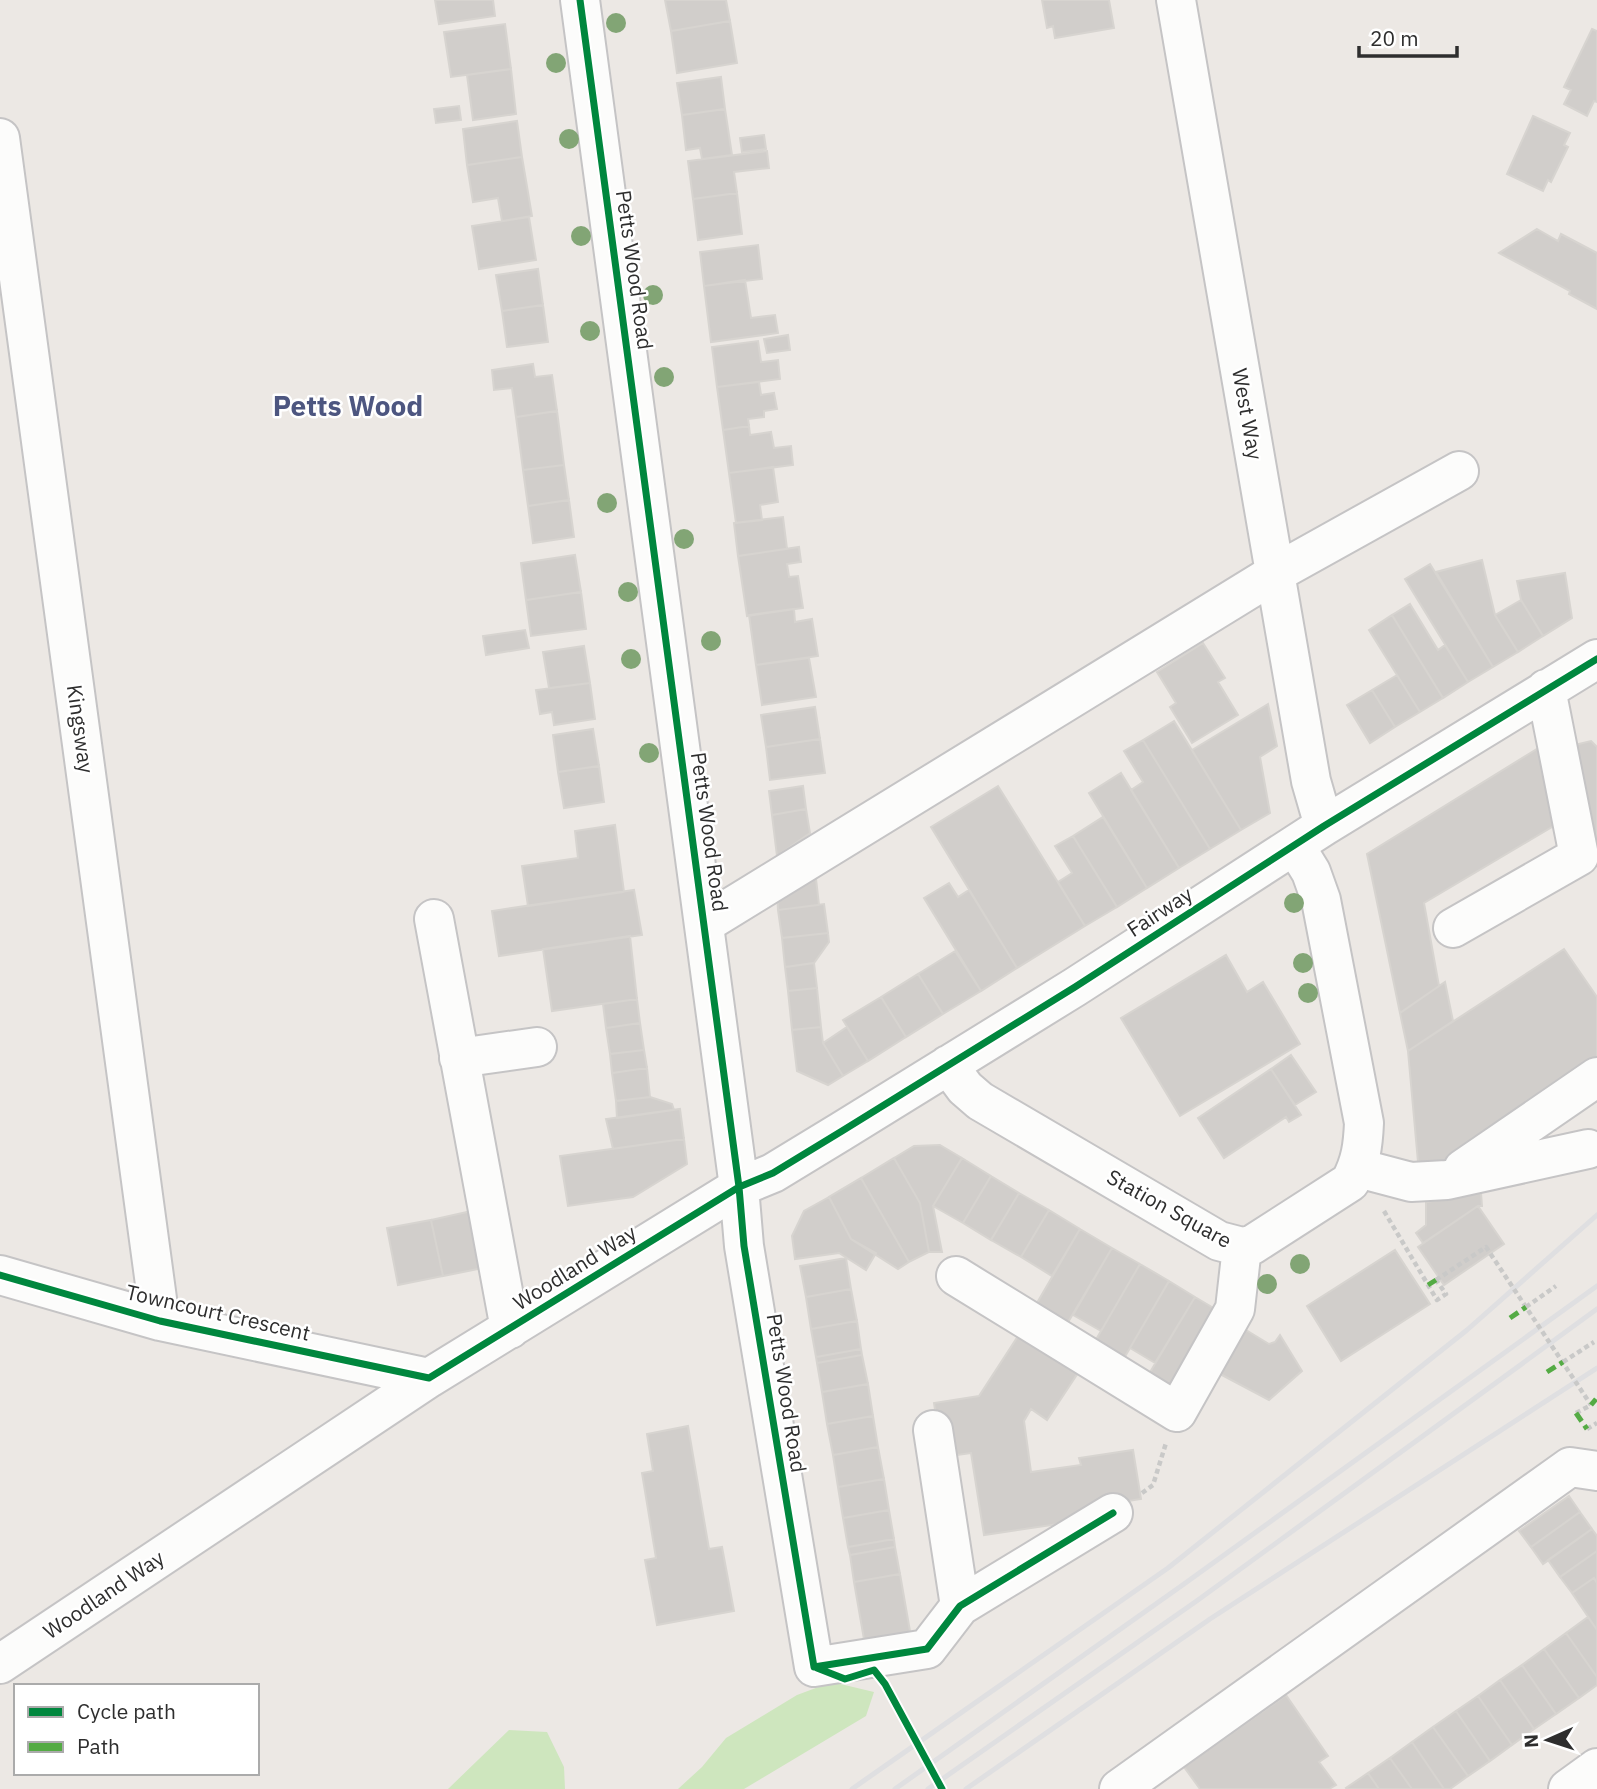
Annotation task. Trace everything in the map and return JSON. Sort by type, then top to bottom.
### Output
[{"type":"street","name":"Petts Wood Road","points":[[580,0],[739,1187],[744,1245],[814,1667],[927,1649],[960,1606]]},
{"type":"street","name":"West Way","points":[[1176,0],[1311,780],[1309,836]]},
{"type":"street","name":"Kingsway","points":[[0,138],[160,1321]]},
{"type":"street","points":[[704,924],[1274,574],[1459,471]]},
{"type":"street","name":"Fairway","points":[[739,1187],[773,1173],[1075,987],[1309,836],[1597,659]]},
{"type":"street","points":[[1453,928],[1579,856],[1546,689]]},
{"type":"street","points":[[1309,836],[1311,872],[1321,900],[1364,1123],[1363,1151],[1358,1168],[1411,1182],[1447,1180],[1588,1149]]},
{"type":"street","points":[[434,919],[510,1329]]},
{"type":"street","points":[[460,1058],[537,1047]]},
{"type":"street","name":"Station Square","points":[[948,1065],[965,1088],[980,1101],[1219,1241],[1242,1247],[1260,1241],[1350,1182],[1358,1168]]},
{"type":"street","points":[[1447,1180],[1597,1077]]},
{"type":"street","name":"Woodland Way","points":[[0,1664],[429,1378],[739,1187]]},
{"type":"street","points":[[956,1276],[1177,1412],[1236,1310],[1242,1247]]},
{"type":"street","name":"Towncourt Crescent","points":[[0,1275],[160,1321],[429,1378]]},
{"type":"street","points":[[933,1430],[960,1606],[1113,1513]]},
{"type":"street","points":[[1119,1789],[1570,1467],[1597,1471]]},
{"type":"street","points":[[1568,1789],[1597,1768]]},
{"type":"path","points":[[1358,1168],[1437,1300],[1446,1294],[1436,1280],[1486,1247],[1591,1405],[1576,1413]]},
{"type":"path","points":[[1526,1307],[1556,1286]]},
{"type":"path","points":[[1563,1362],[1594,1342]]},
{"type":"path","points":[[1113,1513],[1153,1485],[1177,1412]]},
{"type":"path","points":[[1587,1429],[1597,1423]]},
{"type":"path","points":[[880,1677],[942,1789]]},
{"type":"green space","points":[[832,1682],[874,1692],[866,1716],[744,1789],[678,1789],[702,1767],[726,1738],[797,1695]]},
{"type":"green space","points":[[509,1730],[547,1732],[564,1767],[565,1789],[448,1789]]},
{"type":"building","points":[[435,0],[493,0],[495,16],[439,24]]},
{"type":"building","points":[[665,0],[726,0],[730,21],[671,31]]},
{"type":"building","points":[[1042,0],[1109,0],[1114,28],[1055,38],[1053,26],[1047,28]]},
{"type":"building","points":[[730,21],[737,63],[677,73],[671,31]]},
{"type":"building","points":[[505,24],[511,69],[451,77],[444,32]]},
{"type":"building","points":[[1592,29],[1597,31],[1597,102],[1594,101],[1587,116],[1564,104],[1571,90],[1564,87]]},
{"type":"building","points":[[511,69],[516,114],[473,120],[467,75]]},
{"type":"building","points":[[721,77],[725,109],[682,115],[677,83]]},
{"type":"building","points":[[459,106],[461,120],[436,123],[434,109]]},
{"type":"building","points":[[725,109],[732,155],[702,159],[700,148],[686,150],[682,115]]},
{"type":"building","points":[[1533,116],[1570,133],[1564,145],[1568,147],[1551,182],[1548,180],[1543,191],[1507,174]]},
{"type":"building","points":[[517,121],[522,157],[467,165],[463,129]]},
{"type":"building","points":[[764,135],[766,149],[742,152],[740,138]]},
{"type":"building","points":[[767,151],[769,168],[734,172],[737,193],[693,199],[688,161]]},
{"type":"building","points":[[522,157],[532,216],[502,221],[498,198],[473,202],[467,165]]},
{"type":"building","points":[[737,193],[742,234],[698,240],[693,199]]},
{"type":"building","points":[[529,217],[536,260],[479,269],[472,226]]},
{"type":"building","points":[[1537,229],[1558,241],[1561,234],[1597,253],[1597,309],[1569,294],[1570,291],[1499,253]]},
{"type":"building","points":[[758,245],[762,279],[704,286],[700,252]]},
{"type":"building","points":[[538,269],[543,305],[502,311],[496,275]]},
{"type":"building","points":[[745,280],[751,318],[775,315],[778,333],[711,342],[704,286]]},
{"type":"building","points":[[543,305],[548,342],[507,347],[502,311]]},
{"type":"building","points":[[788,335],[790,350],[767,353],[764,339]]},
{"type":"building","points":[[758,341],[761,362],[778,360],[780,379],[717,387],[712,347]]},
{"type":"building","points":[[533,364],[535,377],[552,375],[557,411],[516,417],[512,388],[494,390],[492,370]]},
{"type":"building","points":[[759,382],[761,395],[774,393],[777,409],[764,411],[764,417],[748,419],[749,426],[723,430],[717,387]]},
{"type":"building","points":[[557,411],[564,465],[523,470],[516,417]]},
{"type":"building","points":[[749,426],[750,435],[771,432],[774,448],[791,446],[793,465],[729,473],[723,430]]},
{"type":"building","points":[[564,465],[569,500],[528,506],[523,470]]},
{"type":"building","points":[[773,467],[778,502],[760,505],[762,520],[736,523],[729,473]]},
{"type":"building","points":[[569,500],[574,537],[533,543],[528,506]]},
{"type":"building","points":[[783,517],[787,549],[738,556],[734,523]]},
{"type":"building","points":[[799,547],[801,562],[787,564],[789,577],[798,576],[803,608],[747,616],[738,556]]},
{"type":"building","points":[[575,555],[581,592],[526,600],[521,563]]},
{"type":"building","points":[[1482,560],[1495,615],[1518,652],[1493,667],[1436,572]]},
{"type":"building","points":[[1430,564],[1493,667],[1468,682],[1405,579]]},
{"type":"building","points":[[1565,573],[1572,618],[1543,636],[1521,600],[1517,581]]},
{"type":"building","points":[[581,592],[586,629],[531,636],[526,600]]},
{"type":"building","points":[[1521,600],[1543,636],[1518,652],[1495,615]]},
{"type":"building","points":[[1410,604],[1438,650],[1445,645],[1468,682],[1443,698],[1392,615]]},
{"type":"building","points":[[794,609],[795,622],[812,619],[818,656],[756,665],[749,615]]},
{"type":"building","points":[[1392,615],[1443,698],[1420,712],[1369,630]]},
{"type":"building","points":[[525,630],[529,648],[486,655],[483,636]]},
{"type":"building","points":[[1203,643],[1225,678],[1218,682],[1238,715],[1192,743],[1170,707],[1176,703],[1157,672]]},
{"type":"building","points":[[584,646],[590,683],[549,688],[543,652]]},
{"type":"building","points":[[809,658],[816,697],[762,705],[756,665]]},
{"type":"building","points":[[1397,675],[1420,712],[1395,727],[1372,690]]},
{"type":"building","points":[[590,683],[595,719],[554,725],[552,712],[540,714],[536,690]]},
{"type":"building","points":[[1372,690],[1395,727],[1370,743],[1347,705]]},
{"type":"building","points":[[1268,704],[1277,746],[1260,757],[1270,813],[1241,830],[1192,750]]},
{"type":"building","points":[[815,707],[820,739],[766,747],[761,715]]},
{"type":"building","points":[[1174,721],[1241,830],[1210,849],[1143,740]]},
{"type":"building","points":[[593,729],[599,766],[558,772],[553,735]]},
{"type":"building","points":[[820,739],[825,773],[770,780],[766,747]]},
{"type":"building","points":[[1143,740],[1210,849],[1179,868],[1131,790],[1143,782],[1124,751]]},
{"type":"building","points":[[1591,741],[1597,747],[1597,850],[1566,747]]},
{"type":"building","points":[[1540,747],[1557,824],[1424,903],[1439,986],[1400,1013],[1367,854]]},
{"type":"building","points":[[599,766],[604,802],[564,808],[558,772]]},
{"type":"building","points":[[1121,773],[1179,868],[1147,888],[1089,793]]},
{"type":"building","points":[[803,786],[806,809],[772,815],[769,791]]},
{"type":"building","points":[[998,786],[1085,926],[1017,968],[931,827]]},
{"type":"building","points":[[806,809],[810,833],[777,856],[772,815]]},
{"type":"building","points":[[1103,817],[1147,888],[1117,907],[1073,836]]},
{"type":"building","points":[[615,825],[624,892],[528,906],[522,866],[578,858],[575,831]]},
{"type":"building","points":[[1073,836],[1117,907],[1085,926],[1058,882],[1072,873],[1055,846]]},
{"type":"building","points":[[815,870],[819,905],[778,910],[777,892]]},
{"type":"building","points":[[949,883],[958,897],[969,890],[1017,968],[981,991],[924,898]]},
{"type":"building","points":[[634,890],[642,935],[499,956],[492,911]]},
{"type":"building","points":[[824,904],[828,933],[782,938],[778,910]]},
{"type":"building","points":[[828,933],[829,942],[814,963],[785,967],[782,938]]},
{"type":"building","points":[[630,936],[637,999],[552,1011],[543,949]]},
{"type":"building","points":[[1564,949],[1597,997],[1597,1063],[1454,1160],[1418,1162],[1408,1051]]},
{"type":"building","points":[[955,951],[981,991],[943,1014],[918,974]]},
{"type":"building","points":[[1226,955],[1247,992],[1263,982],[1300,1044],[1180,1116],[1121,1018]]},
{"type":"building","points":[[814,963],[817,988],[788,991],[785,967]]},
{"type":"building","points":[[918,974],[943,1014],[906,1037],[881,997]]},
{"type":"building","points":[[1445,982],[1453,1021],[1408,1051],[1400,1013]]},
{"type":"building","points":[[817,988],[821,1027],[792,1030],[788,991]]},
{"type":"building","points":[[881,997],[906,1037],[868,1061],[843,1020]]},
{"type":"building","points":[[637,999],[640,1023],[606,1028],[603,1004]]},
{"type":"building","points":[[640,1023],[644,1050],[610,1054],[606,1028]]},
{"type":"building","points":[[821,1027],[823,1043],[843,1076],[828,1085],[797,1071],[792,1030]]},
{"type":"building","points":[[847,1027],[868,1061],[843,1076],[823,1043]]},
{"type":"building","points":[[644,1050],[647,1068],[612,1073],[610,1054]]},
{"type":"building","points":[[1291,1055],[1316,1092],[1295,1105],[1271,1069]]},
{"type":"building","points":[[647,1068],[650,1097],[616,1101],[612,1073]]},
{"type":"building","points":[[1271,1069],[1301,1115],[1289,1122],[1286,1117],[1224,1158],[1198,1118]]},
{"type":"building","points":[[650,1097],[672,1104],[674,1110],[617,1118],[616,1101]]},
{"type":"building","points":[[680,1109],[684,1139],[613,1149],[606,1119]]},
{"type":"building","points":[[684,1139],[687,1164],[633,1197],[568,1206],[560,1156]]},
{"type":"building","points":[[940,1145],[962,1158],[933,1206],[942,1252],[929,1252],[920,1203],[894,1158],[914,1146]]},
{"type":"building","points":[[894,1158],[920,1203],[929,1252],[909,1262],[861,1178]]},
{"type":"building","points":[[962,1158],[991,1176],[963,1223],[933,1206]]},
{"type":"building","points":[[991,1176],[1019,1193],[991,1240],[963,1223]]},
{"type":"building","points":[[861,1178],[909,1262],[898,1269],[851,1239],[829,1197]]},
{"type":"building","points":[[1019,1193],[1049,1210],[1021,1257],[991,1240]]},
{"type":"building","points":[[1481,1193],[1482,1206],[1478,1206],[1423,1243],[1416,1233],[1426,1225],[1426,1202]]},
{"type":"building","points":[[829,1197],[851,1239],[876,1253],[866,1270],[839,1253],[795,1259],[792,1236],[804,1211]]},
{"type":"building","points":[[1478,1206],[1504,1244],[1444,1285],[1418,1247]]},
{"type":"building","points":[[476,1210],[488,1267],[443,1276],[431,1220]]},
{"type":"building","points":[[1049,1210],[1080,1229],[1052,1276],[1021,1257]]},
{"type":"building","points":[[431,1220],[443,1276],[398,1285],[387,1228]]},
{"type":"building","points":[[1080,1229],[1112,1248],[1061,1334],[1030,1315]]},
{"type":"building","points":[[1112,1248],[1140,1264],[1101,1331],[1073,1315]]},
{"type":"building","points":[[1395,1250],[1430,1304],[1341,1361],[1307,1306]]},
{"type":"building","points":[[846,1258],[851,1289],[806,1297],[800,1266]]},
{"type":"building","points":[[1140,1264],[1169,1281],[1119,1367],[1090,1350]]},
{"type":"building","points":[[1169,1281],[1195,1297],[1155,1363],[1130,1348]]},
{"type":"building","points":[[851,1289],[857,1321],[811,1329],[806,1297]]},
{"type":"building","points":[[1195,1297],[1222,1313],[1177,1388],[1143,1384]]},
{"type":"building","points":[[857,1321],[861,1349],[816,1357],[811,1329]]},
{"type":"building","points":[[1246,1330],[1269,1344],[1275,1342],[1280,1335],[1302,1371],[1269,1400],[1220,1374]]},
{"type":"building","points":[[1020,1333],[1078,1373],[1047,1420],[1031,1409],[1024,1421],[1031,1472],[1081,1465],[1079,1458],[1133,1450],[1141,1499],[1090,1507],[1092,1519],[984,1535],[971,1453],[942,1457],[934,1403],[979,1396]]},
{"type":"building","points":[[861,1349],[862,1355],[817,1363],[816,1357]]},
{"type":"building","points":[[862,1355],[868,1384],[822,1392],[817,1363]]},
{"type":"building","points":[[868,1384],[873,1416],[827,1424],[822,1392]]},
{"type":"building","points":[[873,1416],[878,1447],[833,1455],[827,1424]]},
{"type":"building","points":[[688,1426],[709,1549],[722,1547],[734,1611],[657,1625],[645,1560],[656,1558],[642,1473],[653,1471],[647,1434]]},
{"type":"building","points":[[878,1447],[884,1479],[838,1487],[833,1455]]},
{"type":"building","points":[[884,1479],[889,1510],[843,1518],[838,1487]]},
{"type":"building","points":[[1569,1496],[1580,1512],[1531,1547],[1519,1531]]},
{"type":"building","points":[[889,1510],[894,1539],[848,1547],[843,1518]]},
{"type":"building","points":[[1580,1512],[1592,1529],[1543,1564],[1531,1547]]},
{"type":"building","points":[[1592,1529],[1597,1536],[1597,1551],[1560,1577],[1548,1560]]},
{"type":"building","points":[[894,1539],[895,1547],[850,1555],[848,1547]]},
{"type":"building","points":[[895,1547],[900,1574],[854,1582],[850,1555]]},
{"type":"building","points":[[1597,1551],[1597,1583],[1594,1578],[1572,1593],[1560,1577]]},
{"type":"building","points":[[900,1574],[911,1637],[865,1645],[854,1582]]},
{"type":"building","points":[[1594,1578],[1597,1583],[1597,1630],[1572,1593]]},
{"type":"building","points":[[1588,1617],[1597,1630],[1597,1677],[1566,1633]]},
{"type":"building","points":[[1566,1633],[1597,1677],[1597,1685],[1579,1698],[1544,1649]]},
{"type":"building","points":[[1544,1649],[1579,1698],[1556,1714],[1522,1665]]},
{"type":"building","points":[[1522,1665],[1556,1714],[1534,1729],[1500,1680]]},
{"type":"building","points":[[1500,1680],[1534,1729],[1512,1745],[1478,1696]]},
{"type":"building","points":[[1286,1695],[1328,1756],[1319,1762],[1336,1785],[1329,1789],[1200,1789],[1184,1767]]},
{"type":"building","points":[[1478,1696],[1512,1745],[1490,1761],[1456,1711]]},
{"type":"building","points":[[1456,1711],[1490,1761],[1468,1776],[1433,1727]]},
{"type":"building","points":[[1433,1727],[1468,1776],[1450,1789],[1444,1789],[1412,1742]]},
{"type":"building","points":[[1412,1742],[1444,1789],[1412,1789],[1390,1758]]},
{"type":"building","points":[[1390,1758],[1412,1789],[1379,1789],[1368,1773]]},
{"type":"building","points":[[1368,1773],[1379,1789],[1346,1788]]},
{"type":"railway","points":[[852,1789],[1168,1568],[1467,1330],[1597,1215]]},
{"type":"railway","points":[[895,1789],[1597,1286]]},
{"type":"railway","points":[[928,1789],[1198,1600],[1597,1309]]},
{"type":"railway","points":[[966,1789],[1210,1619],[1597,1368]]},
{"type":"marked path","points":[[1428,1285],[1436,1280]]},
{"type":"marked path","points":[[1510,1318],[1526,1307]]},
{"type":"marked path","points":[[1547,1372],[1563,1362]]},
{"type":"marked path","points":[[1591,1405],[1596,1399]]},
{"type":"marked path","points":[[1576,1413],[1587,1429]]},
{"type":"cycle path","points":[[580,0],[739,1187],[744,1246],[814,1667]]},
{"type":"cycle path","points":[[0,1275],[160,1321],[429,1378],[739,1187],[773,1173],[842,1131],[1075,987],[1324,826],[1597,659]]},
{"type":"cycle path","points":[[814,1667],[927,1649],[960,1606],[1113,1513]]},
{"type":"cycle path","points":[[817,1668],[845,1679],[874,1670],[885,1684],[942,1789]]},
{"type":"district","name":"Petts Wood","points":[[348,406]]}]
